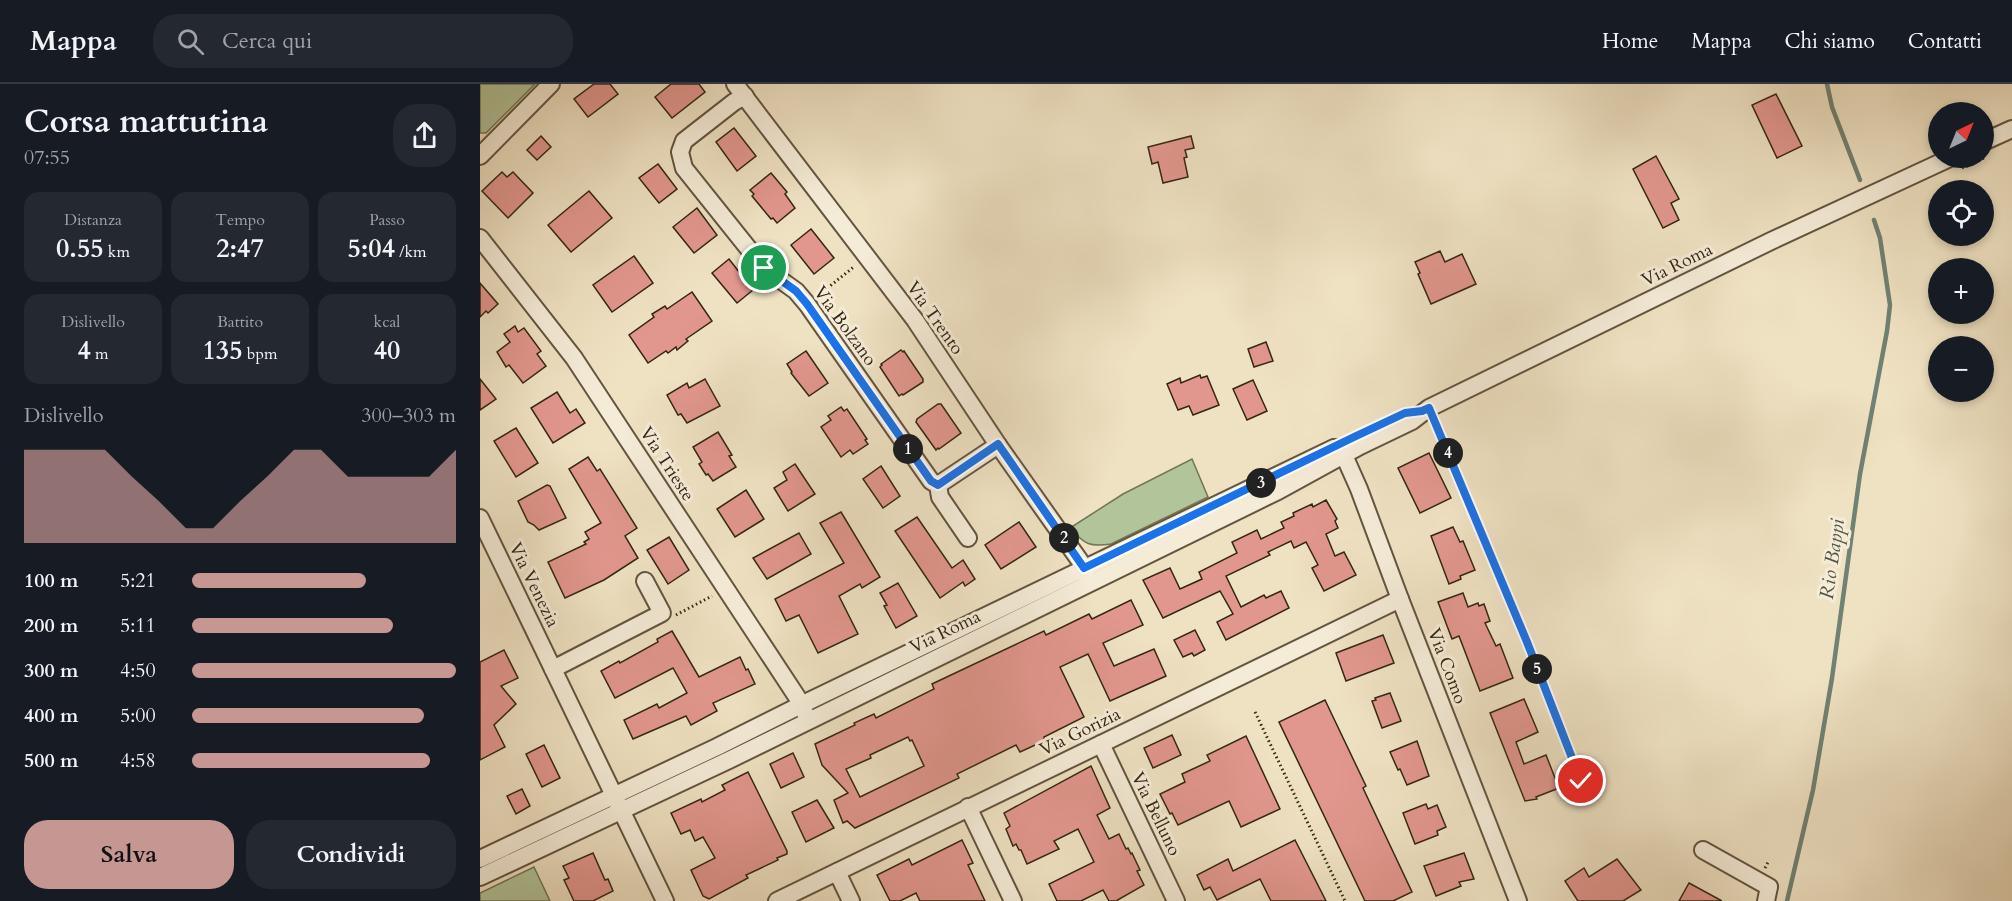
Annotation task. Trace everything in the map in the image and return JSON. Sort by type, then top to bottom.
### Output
[{"type":"street","points":[[480,156],[551,84]]},
{"type":"street","name":"Via Trento","points":[[740,90],[915,320],[1087,575]]},
{"type":"street","name":"Via Bolzano","points":[[740,90],[734,102],[684,141],[680,152],[684,168],[764,268],[796,291],[807,304],[931,481],[938,485],[940,497],[968,538]]},
{"type":"street","points":[[1994,137],[2012,129]]},
{"type":"street","name":"Via Roma","points":[[480,859],[809,720],[1087,575],[1339,452],[1412,421],[1426,409],[1771,240],[1928,168]]},
{"type":"street","name":"Via Trieste","points":[[480,238],[574,357],[809,720]]},
{"type":"street","points":[[938,485],[998,444]]},
{"type":"street","name":"Via Como","points":[[1339,452],[1359,489],[1518,901]]},
{"type":"street","name":"Via Venezia","points":[[480,518],[665,901]]},
{"type":"street","name":"Via Roma","points":[[480,878],[717,747],[801,705],[1087,575]]},
{"type":"street","points":[[554,669],[662,613],[645,581]]},
{"type":"street","name":"Via Gorizia","points":[[777,901],[1400,599]]},
{"type":"street","name":"Via Belluno","points":[[1101,744],[1176,901]]},
{"type":"street","points":[[968,807],[1013,901]]},
{"type":"street","points":[[1703,850],[1769,887],[1766,901]]},
{"type":"street","points":[[837,872],[851,901]]},
{"type":"path","points":[[812,299],[861,262]]},
{"type":"path","points":[[1426,409],[1527,642],[1587,794]]},
{"type":"path","points":[[674,615],[693,607],[724,588]]},
{"type":"path","points":[[1255,712],[1346,901]]},
{"type":"green space","points":[[480,84],[535,84],[486,133],[480,133]]},
{"type":"green space","points":[[1192,459],[1208,497],[1111,544],[1088,544],[1070,528],[1123,494]]},
{"type":"green space","points":[[534,867],[550,901],[480,901],[480,893]]},
{"type":"building","points":[[594,84],[610,84],[618,94],[588,117],[574,99]]},
{"type":"building","points":[[671,84],[699,84],[705,92],[672,118],[655,97]]},
{"type":"building","points":[[1776,94],[1802,146],[1777,158],[1752,105]]},
{"type":"building","points":[[734,128],[756,156],[737,171],[716,142]]},
{"type":"building","points":[[541,136],[551,147],[537,160],[527,150]]},
{"type":"building","points":[[1191,136],[1194,148],[1185,150],[1187,157],[1184,158],[1188,177],[1163,183],[1158,162],[1152,164],[1148,147]]},
{"type":"building","points":[[1656,156],[1679,199],[1671,203],[1679,220],[1663,228],[1633,169]]},
{"type":"building","points":[[658,164],[677,189],[659,203],[639,178]]},
{"type":"building","points":[[502,172],[507,177],[513,172],[533,193],[508,218],[482,191]]},
{"type":"building","points":[[771,173],[787,192],[785,194],[795,208],[777,223],[752,196],[754,194],[750,190]]},
{"type":"building","points":[[589,191],[612,218],[571,252],[548,225]]},
{"type":"building","points":[[697,208],[717,235],[694,253],[673,227]]},
{"type":"building","points":[[811,229],[834,258],[814,274],[791,245]]},
{"type":"building","points":[[1440,251],[1445,262],[1462,254],[1476,284],[1431,304],[1415,262]]},
{"type":"building","points":[[634,256],[653,283],[612,312],[593,285]]},
{"type":"building","points":[[729,259],[753,290],[737,303],[712,273]]},
{"type":"building","points":[[480,283],[498,304],[480,317]]},
{"type":"building","points":[[692,292],[712,321],[686,339],[688,341],[677,350],[676,347],[668,353],[666,351],[648,363],[629,335],[654,317],[652,314],[665,306],[667,309]]},
{"type":"building","points":[[515,326],[518,332],[524,328],[541,351],[537,354],[546,366],[523,383],[509,365],[506,367],[497,352],[510,342],[504,334]]},
{"type":"building","points":[[1266,342],[1273,361],[1254,367],[1248,349]]},
{"type":"building","points":[[901,350],[904,351],[923,382],[899,396],[880,367]]},
{"type":"building","points":[[806,351],[828,383],[809,396],[791,373],[787,364]]},
{"type":"building","points":[[1200,375],[1201,378],[1207,376],[1219,405],[1193,415],[1189,406],[1178,410],[1167,384],[1180,378],[1181,383]]},
{"type":"building","points":[[480,379],[496,399],[480,410]]},
{"type":"building","points":[[705,379],[720,406],[687,423],[681,414],[678,415],[667,395],[687,383],[689,388]]},
{"type":"building","points":[[1253,380],[1267,411],[1247,420],[1233,389]]},
{"type":"building","points":[[557,392],[570,413],[576,409],[585,423],[553,443],[531,408]]},
{"type":"building","points":[[941,404],[961,433],[936,450],[916,422]]},
{"type":"building","points":[[841,407],[844,411],[847,409],[868,444],[853,454],[850,450],[841,457],[821,427],[831,420],[828,416]]},
{"type":"building","points":[[516,428],[538,463],[516,477],[494,441]]},
{"type":"building","points":[[718,432],[732,455],[729,456],[736,467],[713,481],[699,464],[702,462],[693,447]]},
{"type":"building","points":[[1429,453],[1451,498],[1420,513],[1398,468]]},
{"type":"building","points":[[588,457],[597,471],[600,469],[637,528],[625,536],[638,558],[604,580],[565,598],[548,562],[586,544],[584,542],[589,539],[585,532],[601,523],[569,469]]},
{"type":"building","points":[[795,464],[815,494],[788,511],[774,488],[787,480],[783,472]]},
{"type":"building","points":[[881,466],[900,496],[883,508],[863,479]]},
{"type":"building","points":[[547,485],[550,486],[566,518],[539,530],[528,522],[518,501]]},
{"type":"building","points":[[746,490],[764,519],[735,537],[717,509]]},
{"type":"building","points":[[1326,500],[1337,519],[1335,521],[1338,528],[1326,534],[1335,556],[1344,552],[1356,575],[1324,591],[1312,568],[1318,565],[1306,542],[1294,548],[1291,541],[1268,552],[1270,555],[1226,576],[1241,607],[1264,595],[1266,598],[1281,591],[1289,608],[1226,640],[1217,622],[1233,614],[1220,591],[1163,618],[1143,580],[1170,568],[1180,589],[1202,579],[1199,572],[1237,553],[1232,542],[1257,530],[1261,539],[1284,528],[1281,522],[1294,516],[1293,513]]},
{"type":"building","points":[[841,512],[880,577],[862,588],[860,584],[839,596],[858,634],[818,653],[799,615],[786,621],[775,599],[844,563],[820,523]]},
{"type":"building","points":[[917,517],[952,568],[963,560],[975,579],[965,586],[963,582],[940,598],[895,531]]},
{"type":"building","points":[[1019,522],[1036,547],[1001,569],[985,545]]},
{"type":"building","points":[[1453,527],[1460,542],[1463,541],[1475,570],[1460,576],[1461,579],[1449,584],[1431,536]]},
{"type":"building","points":[[799,533],[811,554],[767,579],[753,558]]},
{"type":"building","points":[[669,537],[689,570],[668,584],[647,550]]},
{"type":"building","points":[[898,583],[917,616],[896,628],[880,593]]},
{"type":"building","points":[[1463,593],[1468,607],[1478,603],[1479,606],[1484,604],[1490,621],[1485,623],[1496,646],[1500,644],[1513,678],[1480,691],[1459,636],[1452,639],[1438,602]]},
{"type":"building","points":[[1131,600],[1143,625],[1103,643],[1114,666],[1154,649],[1166,676],[1110,701],[1088,654],[1060,667],[1084,717],[1044,737],[1044,741],[1020,752],[1016,745],[957,774],[959,778],[855,828],[847,821],[843,823],[834,800],[848,793],[822,765],[815,744],[874,714],[876,718],[934,689],[932,684],[1044,631],[1046,635],[1089,614],[1092,619]],"holes":[[[908,737],[910,741],[912,740],[924,766],[860,797],[846,769]]]},
{"type":"building","points":[[1195,630],[1205,650],[1194,656],[1192,653],[1183,657],[1174,640]]},
{"type":"building","points":[[672,631],[699,677],[740,657],[755,684],[713,703],[717,711],[691,725],[686,716],[633,739],[624,720],[657,704],[659,708],[687,693],[673,668],[615,698],[601,671],[658,642],[657,639]]},
{"type":"building","points":[[1383,635],[1394,663],[1346,681],[1336,653]]},
{"type":"building","points":[[504,650],[518,678],[501,686],[516,704],[494,725],[505,747],[480,760],[480,662]]},
{"type":"building","points":[[1390,693],[1401,721],[1382,728],[1372,701]]},
{"type":"building","points":[[1524,699],[1538,732],[1516,742],[1524,764],[1546,755],[1559,788],[1536,797],[1537,799],[1525,801],[1490,713]]},
{"type":"building","points":[[1325,700],[1366,786],[1363,788],[1412,892],[1393,901],[1365,901],[1279,722]]},
{"type":"building","points":[[1172,735],[1181,755],[1153,768],[1144,748]]},
{"type":"building","points":[[1246,736],[1280,809],[1241,827],[1229,801],[1178,825],[1160,794],[1185,782],[1182,774],[1210,761],[1207,755]]},
{"type":"building","points":[[1417,741],[1429,776],[1407,785],[1390,752]]},
{"type":"building","points":[[544,745],[560,778],[542,787],[526,754]]},
{"type":"building","points":[[793,753],[804,777],[781,788],[770,764]]},
{"type":"building","points":[[1091,766],[1110,808],[1097,815],[1109,839],[1119,834],[1126,849],[1128,848],[1132,853],[1144,885],[1116,901],[1109,901],[1103,890],[1081,901],[1057,901],[1049,884],[1094,862],[1078,829],[1054,841],[1059,849],[1027,864],[1021,850],[1016,844],[1013,846],[1006,829],[1010,826],[1004,813]]},
{"type":"building","points":[[748,772],[787,854],[746,875],[748,878],[709,899],[703,896],[691,870],[715,858],[703,837],[695,841],[690,830],[681,834],[671,813],[701,799],[702,802],[725,790],[722,785]]},
{"type":"building","points":[[522,789],[530,806],[516,814],[507,796]]},
{"type":"building","points":[[817,800],[834,828],[806,842],[792,812]]},
{"type":"building","points":[[1426,804],[1428,809],[1437,805],[1446,827],[1437,831],[1438,835],[1415,844],[1403,813]]},
{"type":"building","points":[[962,840],[973,863],[968,865],[985,901],[920,901],[916,893],[900,901],[890,901],[877,875],[909,859],[912,865]]},
{"type":"building","points":[[1295,840],[1326,901],[1271,901],[1260,879],[1217,900],[1210,887],[1204,890],[1197,875],[1228,859],[1233,871]]},
{"type":"building","points":[[593,853],[605,880],[608,879],[613,891],[593,901],[574,901],[564,880],[569,878],[563,866]]},
{"type":"building","points":[[1464,853],[1474,879],[1459,882],[1461,886],[1436,896],[1424,866]]},
{"type":"building","points":[[1617,859],[1641,890],[1623,901],[1578,901],[1565,881],[1584,868],[1589,877]]},
{"type":"building","points":[[1689,883],[1722,901],[1679,901]]},
{"type":"waterway","name":"Rio Bappi","points":[[1827,84],[1832,107],[1860,180]]},
{"type":"waterway","name":"Rio Bappi","points":[[1787,901],[1813,790],[1832,678],[1860,474],[1887,331],[1890,305],[1880,238],[1874,220]]},
{"type":"route","points":[[764,268],[796,291],[807,304],[931,481],[938,485],[998,444],[1084,568],[1405,413],[1429,408],[1527,642],[1581,781]]}]
